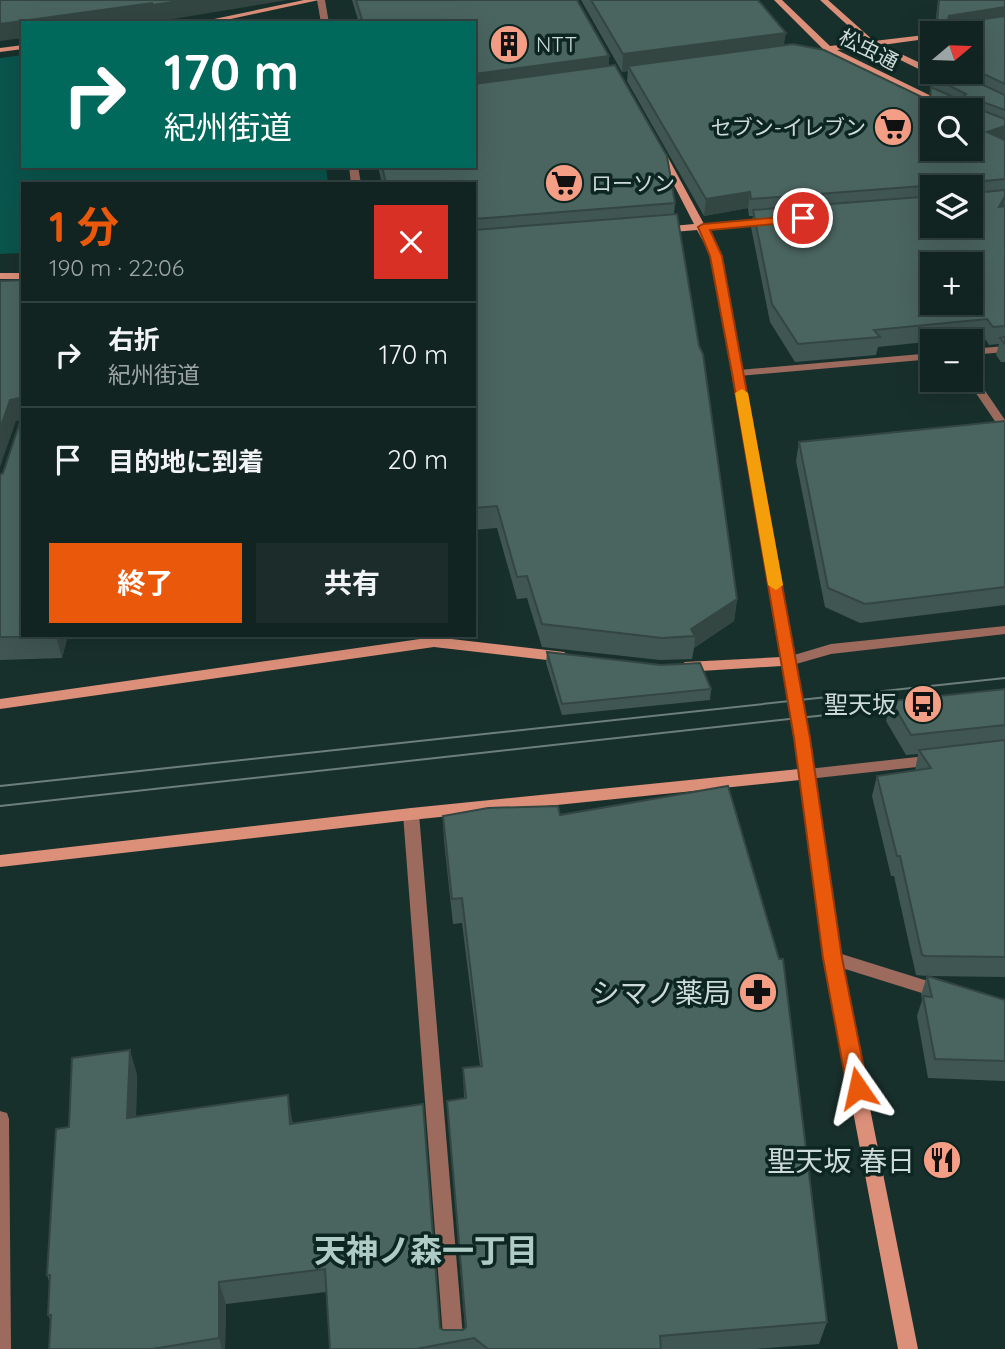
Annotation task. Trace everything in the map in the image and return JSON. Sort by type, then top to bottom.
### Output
[{"type":"street","points":[[209,21],[315,0]]},
{"type":"street","points":[[321,0],[326,21]]},
{"type":"street","name":"松虫通","points":[[778,0],[828,49],[931,98]]},
{"type":"street","name":"松虫通","points":[[824,0],[872,43],[920,66]]},
{"type":"street","points":[[816,50],[920,37]]},
{"type":"street","points":[[0,50],[21,47]]},
{"type":"street","points":[[652,137],[703,227],[716,256],[808,774],[832,958],[908,1349]]},
{"type":"street","points":[[650,231],[777,220]]},
{"type":"street","points":[[0,276],[21,276]]},
{"type":"street","points":[[983,351],[1005,349]]},
{"type":"street","points":[[738,373],[920,357]]},
{"type":"street","points":[[981,392],[1005,428]]},
{"type":"street","points":[[672,668],[789,661],[831,649],[1005,630]]},
{"type":"street","points":[[0,704],[434,638],[581,659]]},
{"type":"street","points":[[0,861],[411,814],[952,758]]},
{"type":"street","points":[[411,814],[454,1349]]},
{"type":"street","points":[[832,958],[952,995]]},
{"type":"street","points":[[0,1119],[1,1349]]},
{"type":"green space","points":[[21,55],[21,168],[326,168],[328,182],[21,182],[21,253],[0,254],[0,58]]},
{"type":"building","points":[[0,0],[185,0],[152,3],[0,24]]},
{"type":"building","name":"NTT","points":[[356,0],[577,0],[609,56],[476,74],[476,21],[362,21]]},
{"type":"building","points":[[591,0],[758,0],[786,33],[623,54]]},
{"type":"building","points":[[939,0],[1005,0],[1005,7],[949,16],[948,20],[970,21],[937,21]]},
{"type":"building","points":[[1005,16],[1005,84],[984,74],[984,21],[970,21]]},
{"type":"building","points":[[793,44],[824,50],[924,98],[920,98],[920,161],[983,161],[983,111],[1005,119],[1005,126],[987,132],[1005,140],[1005,179],[983,181],[983,175],[920,175],[920,186],[751,199],[750,192],[706,199],[628,66]]},
{"type":"building","points":[[615,65],[667,156],[675,203],[476,219],[476,182],[386,182],[382,168],[476,168],[476,84]]},
{"type":"building","points":[[946,84],[981,84],[1005,95],[1005,110],[983,102],[983,98],[930,98],[931,87],[953,97],[963,97],[966,94]]},
{"type":"building","points":[[1005,190],[999,207],[1005,206],[1005,326],[993,327],[987,319],[874,330],[880,337],[798,344],[772,304],[753,210],[920,197],[920,238],[983,238],[983,192]]},
{"type":"building","points":[[677,214],[699,346],[703,354],[737,599],[691,629],[695,636],[662,638],[542,624],[527,576],[517,577],[497,506],[476,508],[476,230]]},
{"type":"building","points":[[21,280],[21,637],[0,637],[0,475],[3,473],[20,422],[20,398],[10,400],[0,429],[0,281]]},
{"type":"building","points":[[1005,421],[1005,587],[865,604],[828,588],[799,442]]},
{"type":"building","points":[[547,652],[661,665],[700,663],[711,689],[562,704]]},
{"type":"building","points":[[1005,689],[1005,725],[911,735],[891,701]]},
{"type":"building","points":[[1005,740],[1005,957],[922,955],[900,856],[897,856],[877,776],[931,768],[919,750]]},
{"type":"building","points":[[728,786],[779,959],[783,959],[827,1322],[660,1336],[661,1349],[488,1349],[474,1338],[416,1349],[330,1349],[325,1269],[219,1282],[219,1338],[152,1349],[49,1349],[50,1275],[47,1275],[56,1129],[69,1127],[72,1058],[130,1050],[127,1118],[288,1095],[290,1124],[423,1104],[440,1328],[463,1330],[466,1327],[447,1101],[466,1098],[463,1068],[482,1066],[462,898],[452,899],[443,816],[488,808],[558,806],[560,815]]},
{"type":"building","points":[[927,976],[1005,1000],[1005,1061],[935,1059],[923,996],[932,997]]},
{"type":"tram line","points":[[0,786],[1005,678]]},
{"type":"tram line","points":[[0,806],[908,706]]},
{"type":"slow traffic","points":[[742,393],[776,585]]},
{"type":"place","name":"NTT","points":[[509,44]]},
{"type":"place","name":"セブン-イレブン","points":[[893,127]]},
{"type":"place","name":"ローソン","points":[[564,183]]},
{"type":"place","name":"聖天坂","points":[[923,704]]},
{"type":"place","name":"シマノ薬局","points":[[758,992]]},
{"type":"place","name":"聖天坂 春日","points":[[942,1160]]},
{"type":"district","name":"天神ノ森一丁目","points":[[426,1250]]},
{"type":"route","points":[[803,218],[703,227],[716,256],[738,373],[808,774],[832,958],[858,1088]]}]
